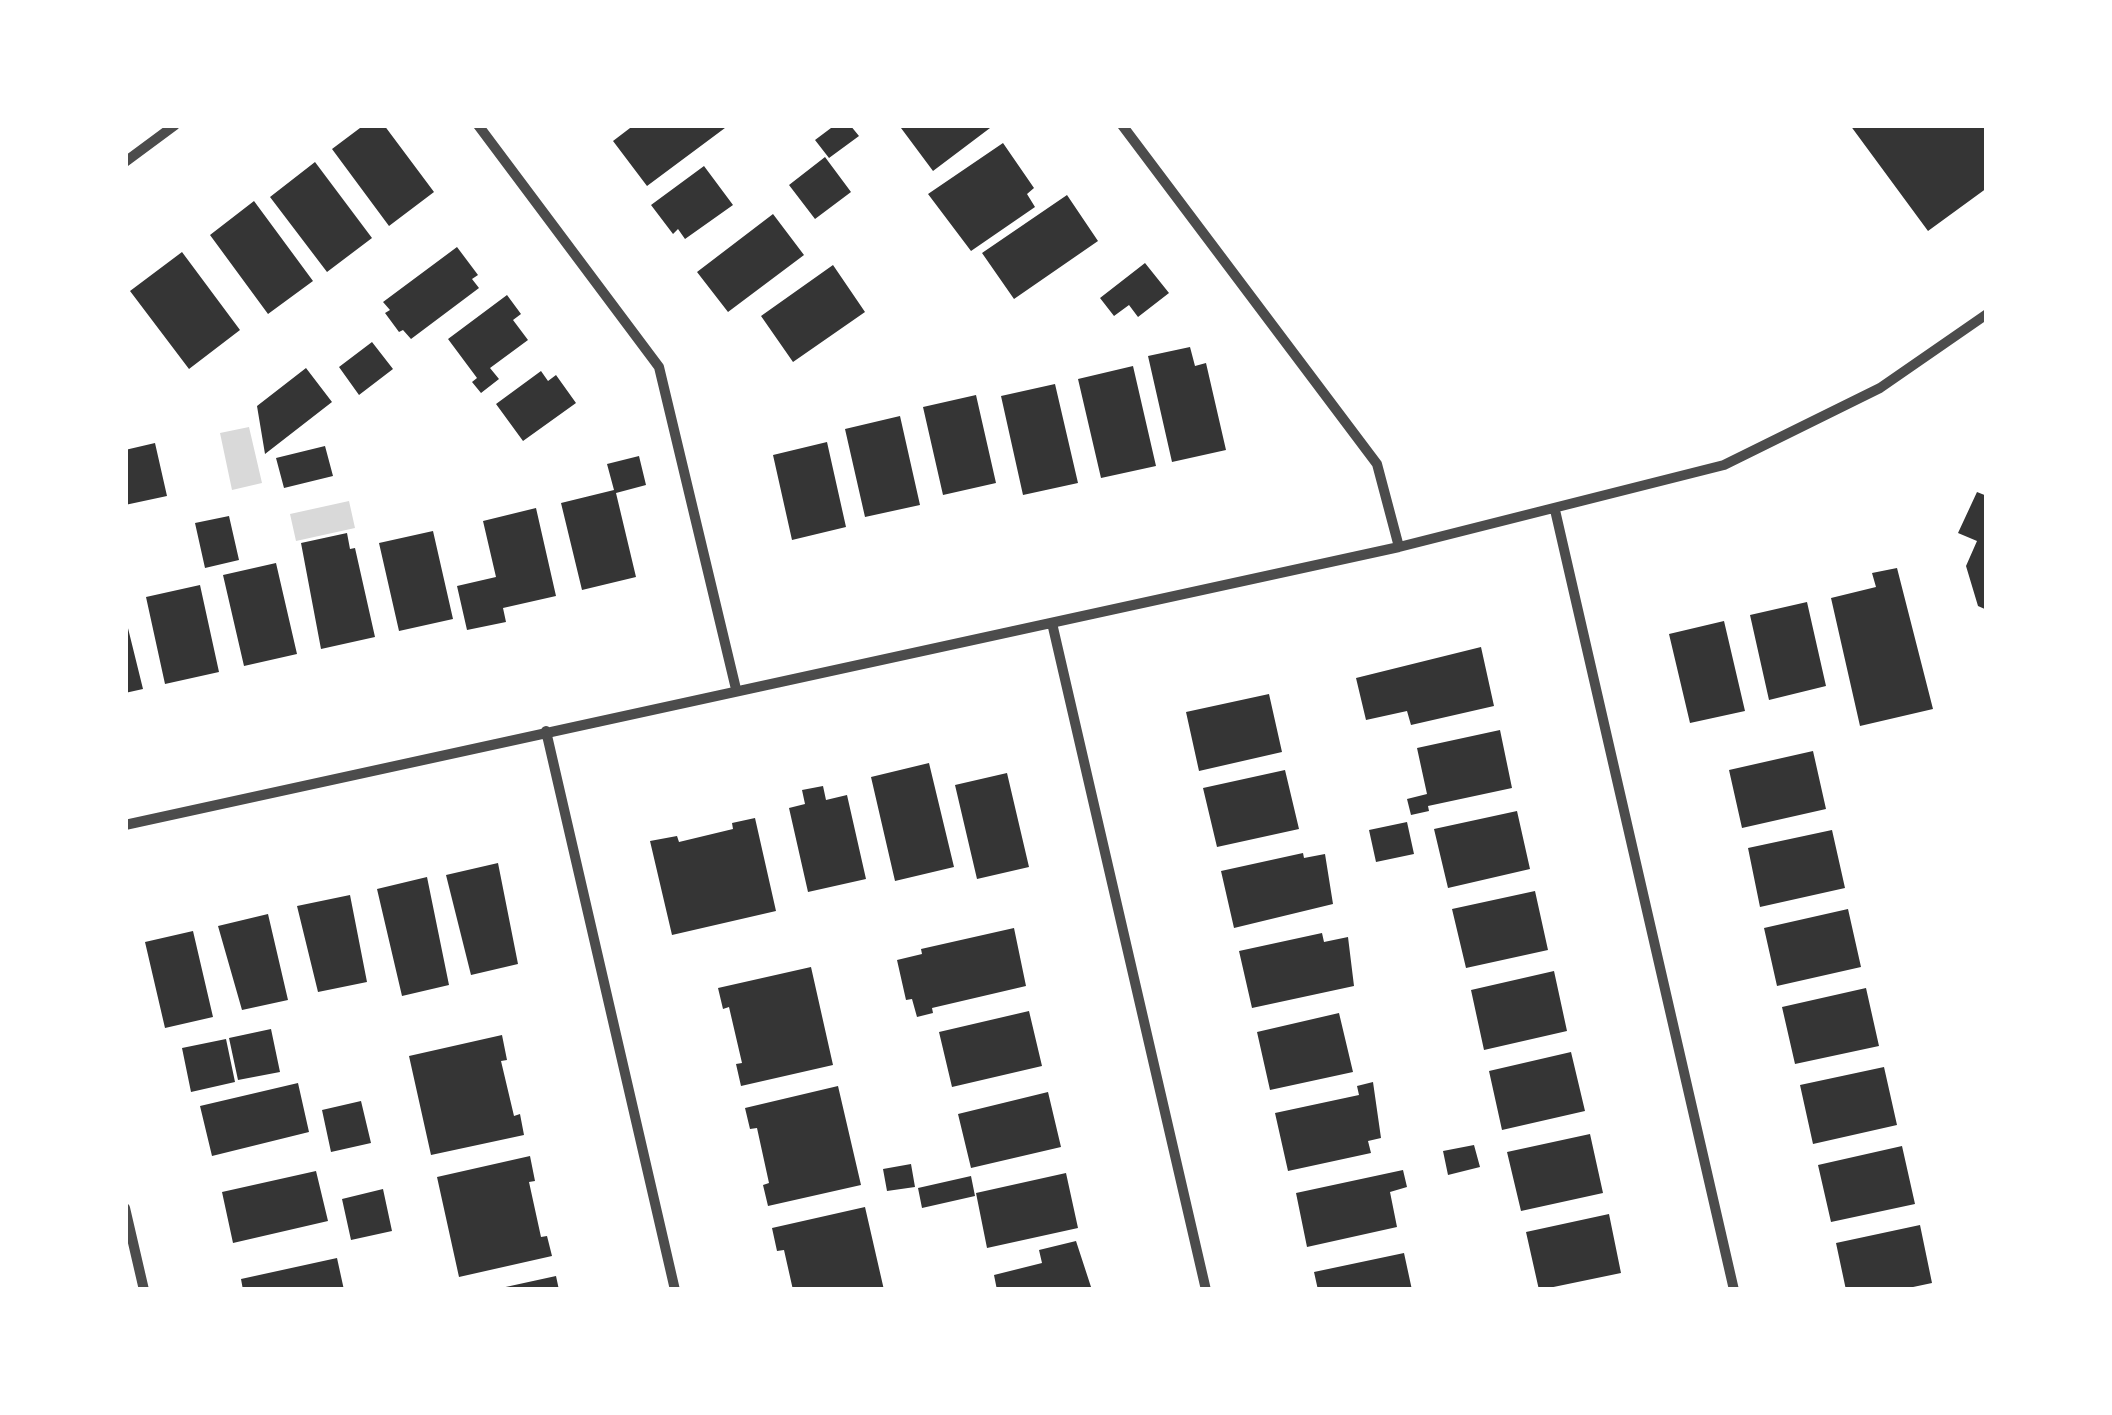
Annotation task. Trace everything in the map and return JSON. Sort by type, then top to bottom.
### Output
[{"type":"street","points":[[125,162],[174,125]]},
{"type":"street","points":[[478,125],[659,367],[736,689]]},
{"type":"street","points":[[1122,125],[1376,464],[1398,546]]},
{"type":"street","points":[[125,825],[1398,546],[1555,510],[1724,464],[1880,388],[1987,314]]},
{"type":"street","points":[[1555,510],[1734,1290]]},
{"type":"street","points":[[1052,622],[1206,1290]]},
{"type":"street","points":[[546,731],[675,1290]]},
{"type":"street","points":[[125,1208],[144,1290]]},
{"type":"shaded area","points":[[249,427],[262,483],[232,490],[220,433]]},
{"type":"shaded area","points":[[349,501],[355,528],[296,541],[290,514]]},
{"type":"building","points":[[364,125],[384,125],[434,192],[389,226],[332,149]]},
{"type":"building","points":[[634,125],[729,125],[647,186],[613,141]]},
{"type":"building","points":[[835,125],[850,125],[859,136],[829,158],[815,140]]},
{"type":"building","points":[[994,125],[933,171],[901,128]]},
{"type":"building","points":[[1850,125],[1987,125],[1987,188],[1928,231]]},
{"type":"building","points":[[1003,143],[1034,188],[1027,194],[1035,207],[971,251],[928,194]]},
{"type":"building","points":[[825,157],[851,192],[815,219],[789,185]]},
{"type":"building","points":[[315,162],[372,238],[327,272],[270,197]]},
{"type":"building","points":[[704,166],[733,205],[685,239],[678,229],[673,234],[651,205]]},
{"type":"building","points":[[1067,195],[1098,241],[1014,299],[982,253]]},
{"type":"building","points":[[254,201],[313,281],[268,314],[210,235]]},
{"type":"building","points":[[773,214],[804,255],[728,312],[697,272]]},
{"type":"building","points":[[457,247],[478,275],[472,279],[479,288],[411,339],[403,330],[399,332],[385,313],[390,310],[383,302]]},
{"type":"building","points":[[182,252],[240,330],[189,369],[130,291]]},
{"type":"building","points":[[1145,263],[1169,293],[1138,317],[1129,305],[1114,316],[1100,298]]},
{"type":"building","points":[[833,265],[865,312],[793,362],[761,316]]},
{"type":"building","points":[[507,295],[521,314],[513,320],[528,340],[490,368],[499,379],[481,393],[472,382],[477,378],[448,339]]},
{"type":"building","points":[[372,342],[393,369],[359,395],[339,367]]},
{"type":"building","points":[[1190,347],[1195,366],[1206,363],[1226,450],[1172,462],[1148,356]]},
{"type":"building","points":[[1133,366],[1156,466],[1101,478],[1078,379]]},
{"type":"building","points":[[306,368],[332,402],[265,454],[257,406]]},
{"type":"building","points":[[541,371],[548,381],[556,375],[576,403],[523,441],[496,404]]},
{"type":"building","points":[[1055,384],[1078,483],[1023,495],[1001,396]]},
{"type":"building","points":[[976,395],[996,483],[943,495],[923,407]]},
{"type":"building","points":[[900,416],[920,505],[865,517],[845,429]]},
{"type":"building","points":[[827,442],[846,527],[792,540],[773,455]]},
{"type":"building","points":[[155,443],[167,496],[125,505],[125,450]]},
{"type":"building","points":[[325,446],[333,476],[284,488],[276,458]]},
{"type":"building","points":[[639,456],[646,485],[616,493],[636,577],[582,590],[561,503],[614,490],[607,464]]},
{"type":"building","points":[[1977,492],[1987,496],[1987,610],[1978,606],[1966,566],[1977,541],[1958,533]]},
{"type":"building","points":[[536,508],[556,596],[503,608],[506,622],[467,630],[457,586],[496,577],[483,521]]},
{"type":"building","points":[[229,516],[239,560],[205,568],[195,523]]},
{"type":"building","points":[[433,531],[453,619],[399,631],[379,543]]},
{"type":"building","points":[[347,533],[350,549],[355,548],[375,637],[321,649],[301,543]]},
{"type":"building","points":[[276,563],[297,654],[244,666],[223,575]]},
{"type":"building","points":[[1897,568],[1933,709],[1860,726],[1831,598],[1876,587],[1872,573]]},
{"type":"building","points":[[200,585],[219,672],[165,684],[146,597]]},
{"type":"building","points":[[1807,602],[1826,686],[1769,700],[1750,615]]},
{"type":"building","points":[[125,616],[143,689],[125,693]]},
{"type":"building","points":[[1724,621],[1745,711],[1690,723],[1669,634]]},
{"type":"building","points":[[1481,647],[1494,706],[1411,725],[1407,711],[1366,720],[1356,678]]},
{"type":"building","points":[[1269,694],[1282,752],[1199,771],[1186,712]]},
{"type":"building","points":[[1500,730],[1512,788],[1428,806],[1429,811],[1411,815],[1407,799],[1427,794],[1417,748]]},
{"type":"building","points":[[1813,751],[1826,809],[1742,828],[1729,770]]},
{"type":"building","points":[[929,763],[954,867],[895,881],[871,777]]},
{"type":"building","points":[[1285,770],[1299,829],[1217,847],[1203,788]]},
{"type":"building","points":[[1007,773],[1029,867],[977,879],[955,785]]},
{"type":"building","points":[[823,786],[826,800],[847,795],[866,879],[808,892],[789,808],[805,804],[802,790]]},
{"type":"building","points":[[1517,811],[1530,869],[1448,888],[1434,829]]},
{"type":"building","points":[[755,818],[776,911],[672,935],[650,841],[677,836],[679,842],[733,829],[732,823]]},
{"type":"building","points":[[1407,822],[1414,854],[1376,862],[1369,830]]},
{"type":"building","points":[[1832,830],[1845,888],[1760,907],[1748,848]]},
{"type":"building","points":[[1303,853],[1304,858],[1325,854],[1333,904],[1234,928],[1221,871]]},
{"type":"building","points":[[498,863],[518,964],[471,975],[446,875]]},
{"type":"building","points":[[427,877],[449,985],[402,996],[377,889]]},
{"type":"building","points":[[1535,891],[1548,950],[1466,968],[1452,909]]},
{"type":"building","points":[[350,895],[367,982],[318,992],[297,906]]},
{"type":"building","points":[[1848,909],[1861,967],[1777,986],[1764,928]]},
{"type":"building","points":[[268,914],[288,1000],[242,1010],[218,926]]},
{"type":"building","points":[[1014,928],[1026,986],[932,1008],[933,1013],[917,1017],[912,999],[906,1000],[897,960],[922,954],[921,949]]},
{"type":"building","points":[[193,931],[213,1017],[165,1028],[145,942]]},
{"type":"building","points":[[1322,933],[1324,942],[1348,937],[1354,986],[1252,1008],[1239,951]]},
{"type":"building","points":[[811,967],[833,1065],[741,1086],[736,1064],[742,1063],[729,1007],[723,1009],[718,988]]},
{"type":"building","points":[[1554,971],[1567,1031],[1484,1050],[1471,990]]},
{"type":"building","points":[[1866,988],[1879,1046],[1795,1064],[1782,1007]]},
{"type":"building","points":[[1029,1011],[1042,1066],[952,1087],[939,1032]]},
{"type":"building","points":[[1339,1013],[1353,1072],[1270,1090],[1257,1032]]},
{"type":"building","points":[[271,1029],[280,1072],[238,1080],[229,1038]]},
{"type":"building","points":[[502,1035],[507,1060],[501,1061],[514,1116],[520,1114],[524,1135],[431,1155],[409,1056]]},
{"type":"building","points":[[226,1039],[235,1082],[191,1092],[182,1048]]},
{"type":"building","points":[[1571,1052],[1585,1111],[1502,1130],[1489,1071]]},
{"type":"building","points":[[1884,1067],[1897,1125],[1813,1144],[1800,1085]]},
{"type":"building","points":[[1373,1082],[1381,1138],[1368,1141],[1371,1153],[1288,1171],[1275,1113],[1359,1095],[1357,1086]]},
{"type":"building","points":[[298,1083],[309,1132],[212,1156],[200,1106]]},
{"type":"building","points":[[838,1086],[861,1185],[768,1206],[763,1185],[769,1183],[757,1128],[750,1129],[745,1108]]},
{"type":"building","points":[[1048,1092],[1061,1147],[971,1168],[958,1114]]},
{"type":"building","points":[[361,1101],[371,1143],[331,1152],[322,1110]]},
{"type":"building","points":[[1590,1134],[1603,1193],[1521,1211],[1507,1152]]},
{"type":"building","points":[[1474,1145],[1480,1167],[1448,1175],[1443,1151]]},
{"type":"building","points":[[1902,1146],[1915,1204],[1831,1222],[1818,1165]]},
{"type":"building","points":[[530,1156],[535,1181],[529,1182],[541,1237],[547,1236],[552,1256],[459,1277],[437,1177]]},
{"type":"building","points":[[911,1164],[915,1187],[887,1191],[883,1169]]},
{"type":"building","points":[[1403,1170],[1407,1187],[1390,1192],[1397,1227],[1307,1247],[1296,1193]]},
{"type":"building","points":[[316,1171],[328,1221],[233,1243],[222,1192]]},
{"type":"building","points":[[1066,1173],[1078,1228],[987,1248],[976,1193]]},
{"type":"building","points":[[971,1176],[975,1196],[922,1208],[918,1188]]},
{"type":"building","points":[[383,1189],[392,1231],[351,1240],[342,1199]]},
{"type":"building","points":[[865,1207],[884,1290],[793,1290],[784,1250],[777,1251],[772,1228]]},
{"type":"building","points":[[1609,1214],[1621,1273],[1539,1290],[1526,1232]]},
{"type":"building","points":[[1920,1225],[1932,1283],[1899,1290],[1846,1290],[1836,1243]]},
{"type":"building","points":[[1076,1241],[1092,1290],[997,1290],[994,1275],[1042,1263],[1039,1250]]},
{"type":"building","points":[[1404,1253],[1412,1290],[1318,1290],[1314,1272]]},
{"type":"building","points":[[337,1258],[344,1290],[243,1290],[241,1279]]},
{"type":"building","points":[[556,1276],[559,1290],[501,1290],[501,1288]]}]
